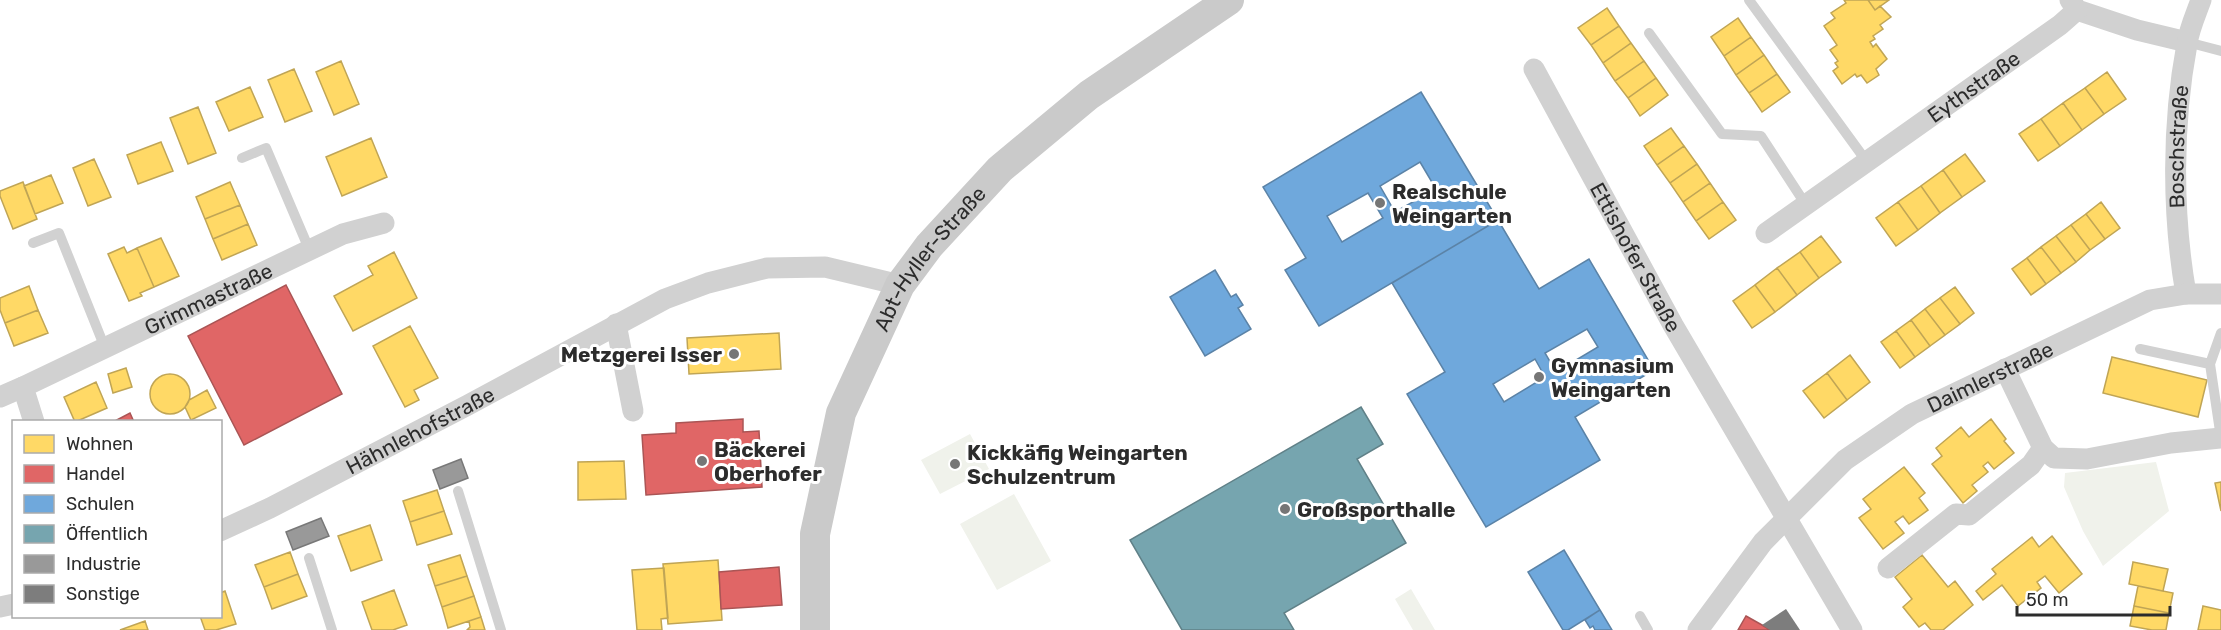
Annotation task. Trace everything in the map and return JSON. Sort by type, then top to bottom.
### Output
[{"type":"street","name":"Abt-Hyller-Straße","points":[[815,630],[815,534],[841,413],[900,285],[929,246],[1000,169],[1089,95],[1229,0]]},
{"type":"street","name":"Boschstraße","points":[[2186,294],[2179,256],[2176,137],[2187,42],[2201,0]]},
{"type":"street","name":"Eythstraße","points":[[1766,233],[2060,25],[2073,5]]},
{"type":"street","points":[[2073,5],[2137,30],[2187,42]]},
{"type":"street","name":"Ettishofer Straße","points":[[1534,69],[1673,326],[1852,630]]},
{"type":"street","name":"Grimmastraße","points":[[0,397],[309,249],[343,234],[384,223]]},
{"type":"street","name":"Hähnlehofstraße","points":[[222,530],[270,508],[468,405],[616,324],[665,299],[708,282],[767,268],[825,267],[900,285]]},
{"type":"street","name":"Daimlerstraße","points":[[1698,630],[1762,542],[1845,460],[1902,421],[1976,382],[2150,300],[2186,294],[2221,294]]},
{"type":"street","points":[[616,324],[633,411]]},
{"type":"street","points":[[2006,369],[2043,448],[2054,458],[2087,459],[2171,443],[2221,438]]},
{"type":"street","points":[[23,387],[33,420]]},
{"type":"street","points":[[1888,568],[1956,514],[1969,515],[2031,465],[2043,448]]},
{"type":"lane","points":[[1749,0],[1867,162]]},
{"type":"lane","points":[[1649,33],[1722,134],[1761,136],[1806,205]]},
{"type":"lane","points":[[2187,42],[2221,51]]},
{"type":"lane","points":[[242,158],[266,148],[309,249]]},
{"type":"lane","points":[[33,243],[59,233],[105,348]]},
{"type":"lane","points":[[2221,333],[2211,364],[2221,438]]},
{"type":"lane","points":[[2140,349],[2211,364]]},
{"type":"lane","points":[[458,491],[501,630]]},
{"type":"lane","points":[[309,558],[332,630]]},
{"type":"lane","points":[[1640,616],[1648,630]]},
{"type":"shaded area","name":"Kickkäfig Weingarten Schulzentrum","points":[[970,434],[989,469],[940,494],[921,460]]},
{"type":"shaded area","points":[[2156,462],[2169,511],[2103,566],[2083,531],[2064,487],[2065,473]]},
{"type":"shaded area","points":[[1014,494],[1051,561],[997,590],[960,524]]},
{"type":"shaded area","points":[[1411,589],[1435,630],[1413,630],[1395,599]]},
{"type":"building: Wohnen","points":[[1844,0],[1868,0],[1875,10],[1880,6],[1891,17],[1880,25],[1883,29],[1873,36],[1875,39],[1870,42],[1873,47],[1876,44],[1887,59],[1876,69],[1879,75],[1867,83],[1861,75],[1857,77],[1855,74],[1842,84],[1833,71],[1838,67],[1835,63],[1838,61],[1830,50],[1837,45],[1824,26],[1835,18],[1831,13],[1846,3]]},
{"type":"building: Wohnen","points":[[1868,0],[1889,0],[1875,10]]},
{"type":"building: Wohnen","points":[[1607,8],[1619,26],[1591,45],[1578,28]]},
{"type":"building: Wohnen","points":[[1738,18],[1751,37],[1724,56],[1711,37]]},
{"type":"building: Wohnen","points":[[1619,26],[1631,43],[1603,63],[1591,45]]},
{"type":"building: Wohnen","points":[[1751,37],[1764,55],[1736,75],[1724,56]]},
{"type":"building: Wohnen","points":[[1631,43],[1644,61],[1615,81],[1603,63]]},
{"type":"building: Wohnen","points":[[1764,55],[1777,74],[1749,93],[1736,75]]},
{"type":"building: Wohnen","points":[[341,61],[359,104],[334,115],[316,72]]},
{"type":"building: Wohnen","points":[[1644,61],[1656,78],[1628,98],[1615,81]]},
{"type":"building: Wohnen","points":[[294,69],[312,111],[285,122],[268,80]]},
{"type":"building: Wohnen","points":[[2107,72],[2126,99],[2104,114],[2085,88]]},
{"type":"building: Wohnen","points":[[1777,74],[1790,92],[1762,112],[1749,93]]},
{"type":"building: Wohnen","points":[[1656,78],[1668,95],[1640,116],[1628,98]]},
{"type":"building: Wohnen","points":[[250,87],[263,117],[229,131],[216,102]]},
{"type":"building: Wohnen","points":[[2085,88],[2104,114],[2082,130],[2063,103]]},
{"type":"building: Wohnen","points":[[2063,103],[2082,130],[2060,146],[2041,119]]},
{"type":"building: Wohnen","points":[[198,107],[216,153],[188,164],[170,118]]},
{"type":"building: Wohnen","points":[[2041,119],[2060,146],[2038,161],[2019,134]]},
{"type":"building: Wohnen","points":[[1671,128],[1684,146],[1657,165],[1644,146]]},
{"type":"building: Wohnen","points":[[371,138],[387,177],[342,196],[326,157]]},
{"type":"building: Wohnen","points":[[161,142],[173,171],[138,184],[127,155]]},
{"type":"building: Wohnen","points":[[1684,146],[1697,164],[1670,183],[1657,165]]},
{"type":"building: Wohnen","points":[[1965,154],[1985,181],[1962,197],[1943,170]]},
{"type":"building: Wohnen","points":[[94,159],[111,197],[88,206],[73,168]]},
{"type":"building: Wohnen","points":[[1697,164],[1710,183],[1683,202],[1670,183]]},
{"type":"building: Wohnen","points":[[1943,170],[1962,197],[1940,213],[1921,186]]},
{"type":"building: Wohnen","points":[[51,175],[63,203],[35,214],[24,186]]},
{"type":"building: Wohnen","points":[[23,182],[37,219],[13,229],[0,191]]},
{"type":"building: Wohnen","points":[[230,182],[240,205],[205,219],[196,197]]},
{"type":"building: Wohnen","points":[[1710,183],[1723,202],[1696,221],[1683,202]]},
{"type":"building: Wohnen","points":[[1921,186],[1940,213],[1918,230],[1898,202]]},
{"type":"building: Wohnen","points":[[1723,202],[1736,220],[1709,239],[1696,221]]},
{"type":"building: Wohnen","points":[[1898,202],[1918,230],[1896,246],[1876,218]]},
{"type":"building: Wohnen","points":[[2101,202],[2120,228],[2105,239],[2086,214]]},
{"type":"building: Wohnen","points":[[240,205],[248,224],[213,239],[205,219]]},
{"type":"building: Wohnen","points":[[2086,214],[2105,239],[2090,250],[2071,225]]},
{"type":"building: Wohnen","points":[[248,224],[257,245],[222,260],[213,239]]},
{"type":"building: Wohnen","points":[[2071,225],[2090,250],[2076,262],[2056,236]]},
{"type":"building: Wohnen","points":[[1821,236],[1841,262],[1819,278],[1800,252]]},
{"type":"building: Wohnen","points":[[2056,236],[2076,262],[2061,273],[2041,247]]},
{"type":"building: Wohnen","points":[[161,238],[179,276],[154,287],[137,248]]},
{"type":"building: Wohnen","points":[[124,247],[127,253],[137,248],[154,287],[140,293],[142,296],[129,301],[108,254]]},
{"type":"building: Wohnen","points":[[2041,247],[2061,273],[2046,284],[2027,258]]},
{"type":"building: Wohnen","points":[[394,252],[417,298],[353,331],[334,296],[373,275],[368,266]]},
{"type":"building: Wohnen","points":[[1800,252],[1819,278],[1797,295],[1777,268]]},
{"type":"building: Wohnen","points":[[2027,258],[2046,284],[2031,295],[2012,269]]},
{"type":"building: Wohnen","points":[[1777,268],[1797,295],[1775,312],[1755,285]]},
{"type":"building: Wohnen","points":[[1755,285],[1775,312],[1752,328],[1733,301]]},
{"type":"building: Wohnen","points":[[29,286],[38,310],[5,323],[0,310],[0,298]]},
{"type":"building: Wohnen","points":[[1955,287],[1974,313],[1960,324],[1940,298]]},
{"type":"building: Wohnen","points":[[1940,298],[1960,324],[1945,335],[1925,309]]},
{"type":"building: Wohnen","points":[[1925,309],[1945,335],[1930,346],[1911,320]]},
{"type":"building: Wohnen","points":[[38,310],[48,333],[14,346],[5,323]]},
{"type":"building: Wohnen","points":[[1911,320],[1930,346],[1915,357],[1896,331]]},
{"type":"building: Wohnen","points":[[410,326],[438,378],[414,390],[419,400],[405,407],[373,346]]},
{"type":"building: Wohnen","points":[[1896,331],[1915,357],[1900,368],[1881,342]]},
{"type":"building: Wohnen","name":"Metzgerei Isser","points":[[779,333],[781,369],[689,374],[687,338]]},
{"type":"building: Wohnen","points":[[1850,355],[1870,382],[1847,400],[1827,373]]},
{"type":"building: Wohnen","points":[[2112,357],[2207,380],[2198,417],[2103,393]]},
{"type":"building: Wohnen","points":[[126,368],[132,387],[113,393],[108,374]]},
{"type":"building: Wohnen","points":[[1827,373],[1847,400],[1824,418],[1803,391]]},
{"type":"building: Wohnen","points":[[170,374],[184,380],[190,394],[184,408],[170,414],[156,408],[150,394],[156,380]]},
{"type":"building: Wohnen","points":[[96,382],[107,408],[80,420],[74,420],[64,397]]},
{"type":"building: Wohnen","points":[[207,390],[216,408],[191,420],[185,407],[189,400]]},
{"type":"building: Wohnen","points":[[1991,419],[2014,453],[1994,469],[1988,462],[1983,466],[1988,472],[1972,485],[1977,491],[1963,503],[1932,464],[1942,456],[1936,448],[1961,427],[1969,437]]},
{"type":"building: Wohnen","points":[[624,461],[626,499],[578,500],[578,462]]},
{"type":"building: Wohnen","points":[[1904,467],[1925,493],[1919,498],[1928,510],[1909,524],[1903,516],[1895,522],[1904,533],[1883,549],[1859,518],[1871,509],[1863,499]]},
{"type":"building: Wohnen","points":[[2221,482],[2221,511],[2215,483]]},
{"type":"building: Wohnen","points":[[437,490],[444,511],[410,522],[403,501]]},
{"type":"building: Wohnen","points":[[444,511],[452,534],[417,545],[410,522]]},
{"type":"building: Wohnen","points":[[370,525],[382,560],[351,571],[338,536]]},
{"type":"building: Wohnen","points":[[2052,536],[2082,574],[2059,593],[2045,576],[2037,582],[2041,588],[2018,606],[2002,585],[1983,600],[1976,591],[1996,574],[1992,569],[2032,537],[2039,547]]},
{"type":"building: Wohnen","points":[[290,552],[298,574],[264,587],[255,565]]},
{"type":"building: Wohnen","points":[[460,555],[467,576],[435,586],[428,565]]},
{"type":"building: Wohnen","points":[[1922,555],[1948,587],[1955,581],[1973,605],[1943,630],[1931,630],[1925,623],[1919,627],[1903,607],[1912,599],[1895,577]]},
{"type":"building: Wohnen","points":[[718,560],[722,620],[668,624],[663,564]]},
{"type":"building: Wohnen","points":[[2133,562],[2168,569],[2163,591],[2129,584]]},
{"type":"building: Wohnen","points":[[664,568],[668,618],[661,619],[662,630],[637,630],[632,570]]},
{"type":"building: Wohnen","points":[[298,574],[307,596],[272,609],[264,587]]},
{"type":"building: Wohnen","points":[[467,576],[474,596],[442,607],[435,586]]},
{"type":"building: Wohnen","points":[[2138,586],[2173,593],[2169,613],[2134,606]]},
{"type":"building: Wohnen","points":[[394,590],[407,625],[393,630],[372,630],[362,602]]},
{"type":"building: Wohnen","points":[[225,591],[236,624],[216,630],[205,630],[201,618],[222,618],[222,592]]},
{"type":"building: Wohnen","points":[[474,596],[481,617],[448,628],[442,607]]},
{"type":"building: Wohnen","points":[[2134,606],[2169,613],[2166,630],[2130,626]]},
{"type":"building: Wohnen","points":[[2203,606],[2221,610],[2221,630],[2198,630]]},
{"type":"building: Wohnen","points":[[481,617],[485,630],[467,630],[470,627],[469,621]]},
{"type":"building: Wohnen","points":[[145,621],[148,630],[120,630]]},
{"type":"building: Handel","points":[[286,285],[342,394],[244,445],[188,336]]},
{"type":"building: Handel","points":[[130,413],[133,420],[117,420]]},
{"type":"building: Handel","name":"Bäckerei Oberhofer","points":[[743,419],[743,432],[759,431],[762,487],[646,495],[642,435],[676,433],[676,423]]},
{"type":"building: Handel","points":[[779,567],[782,605],[721,609],[719,572]]},
{"type":"building: Handel","points":[[1746,616],[1762,625],[1770,630],[1738,630]]},
{"type":"building: Schulen","name":"Realschule Weingarten","points":[[1421,92],[1498,220],[1319,326],[1285,270],[1306,258],[1263,187]],"holes":[[[1420,162],[1436,189],[1395,212],[1380,186]],[[1368,193],[1383,218],[1342,242],[1327,216]]]},
{"type":"building: Schulen","name":"Gymnasium Weingarten","points":[[1498,220],[1539,289],[1589,259],[1654,370],[1575,417],[1600,460],[1486,527],[1407,394],[1445,372],[1392,283]],"holes":[[[1587,329],[1598,347],[1556,372],[1545,353]],[[1535,359],[1545,377],[1504,402],[1493,384]]]},
{"type":"building: Schulen","points":[[1215,270],[1231,297],[1236,294],[1243,305],[1238,308],[1251,329],[1205,356],[1170,297]]},
{"type":"building: Schulen","points":[[1564,550],[1600,610],[1568,630],[1563,630],[1528,572]]},
{"type":"building: Schulen","points":[[1600,610],[1612,630],[1595,630],[1593,626],[1590,628],[1585,620]]},
{"type":"building: Öffentlich","name":"Großsporthalle","points":[[1361,407],[1383,444],[1357,459],[1406,543],[1284,613],[1294,630],[1182,630],[1130,540]]},
{"type":"building: Industrie","points":[[461,459],[468,478],[440,489],[433,470]]},
{"type":"building: Industrie","points":[[321,518],[329,536],[293,550],[286,532]]},
{"type":"building: Sonstige","points":[[1786,609],[1800,630],[1770,630],[1762,625]]},
{"type":"place","name":"Realschule Weingarten","points":[[1380,203]]},
{"type":"place","name":"Metzgerei Isser","points":[[734,354]]},
{"type":"place","name":"Gymnasium Weingarten","points":[[1539,377]]},
{"type":"place","name":"Bäckerei Oberhofer","points":[[702,461]]},
{"type":"place","name":"Kickkäfig Weingarten Schulzentrum","points":[[955,464]]},
{"type":"place","name":"Großsporthalle","points":[[1285,509]]}]
